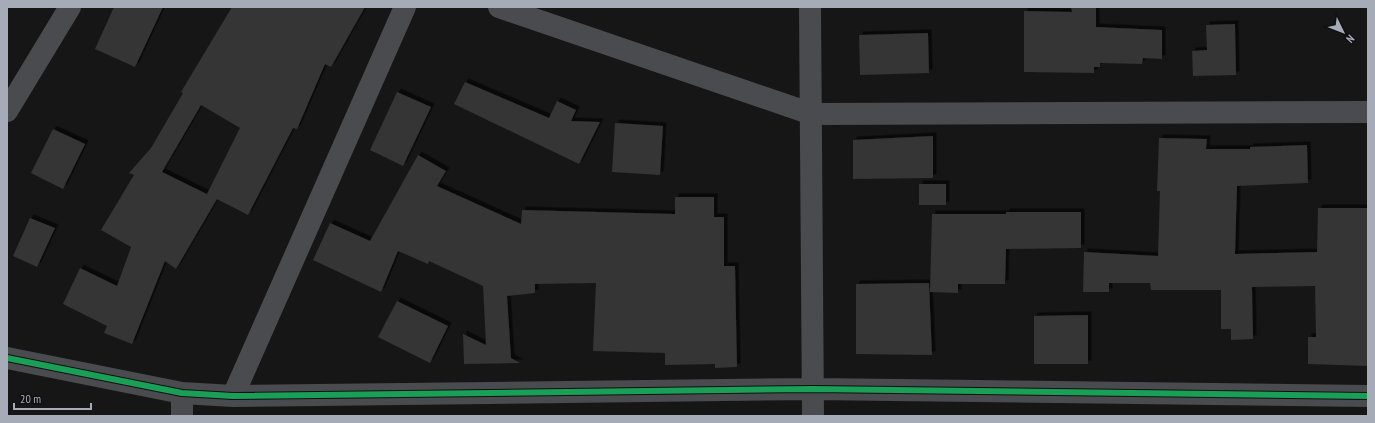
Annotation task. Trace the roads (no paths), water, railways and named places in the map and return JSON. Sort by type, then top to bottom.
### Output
[{"type":"street","points":[[7,111],[70,7]]},
{"type":"street","points":[[233,396],[405,7]]},
{"type":"street","points":[[499,7],[812,114],[1368,112]]},
{"type":"street","points":[[810,7],[812,114],[813,416]]},
{"type":"street","points":[[7,358],[182,393],[233,396],[813,389],[1368,396]]},
{"type":"street","points":[[182,393],[182,416]]}]
